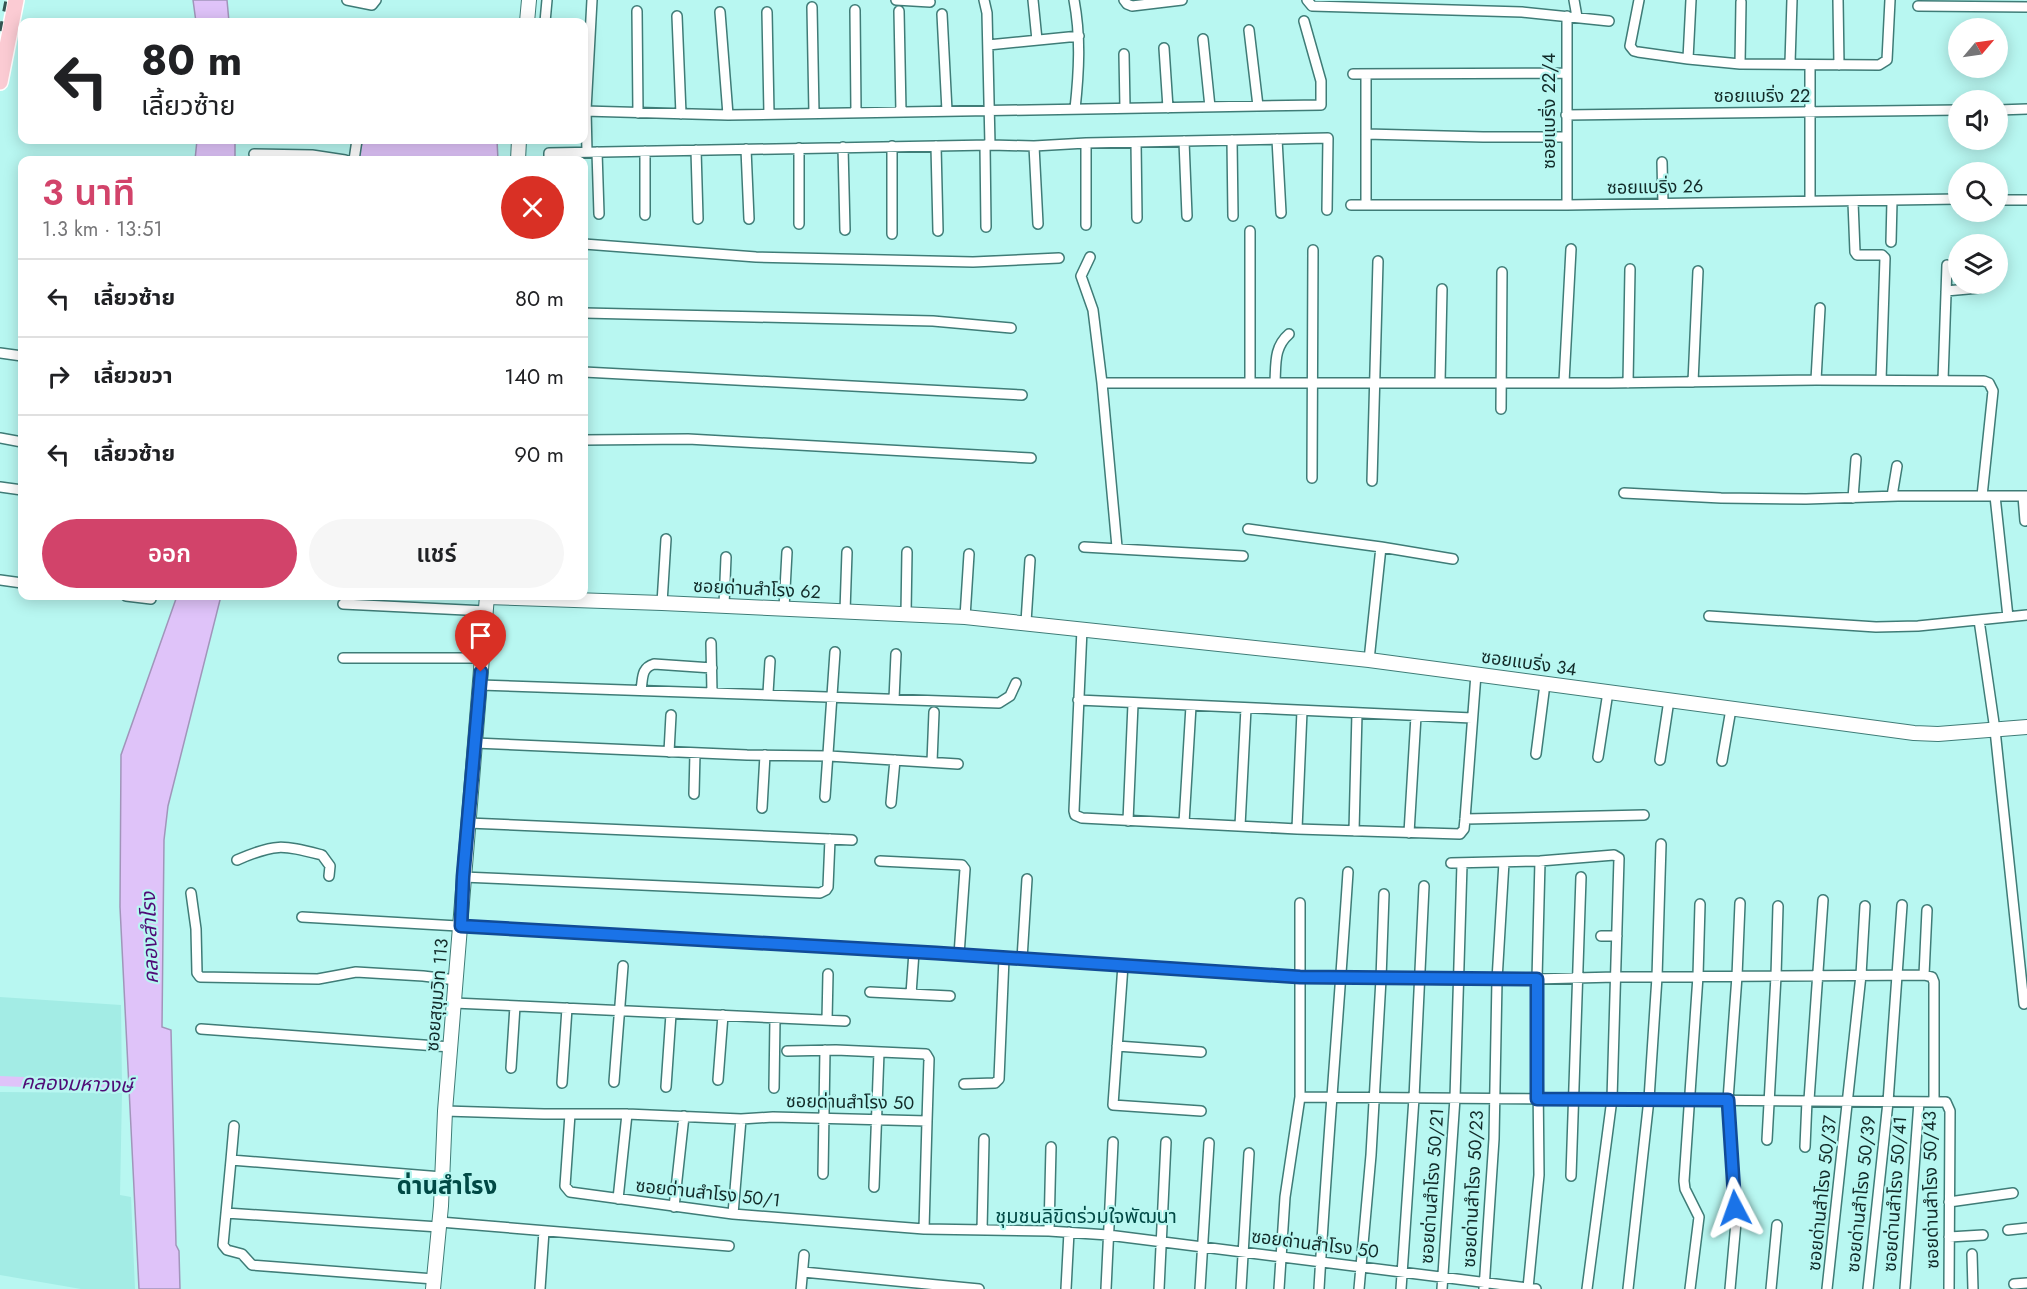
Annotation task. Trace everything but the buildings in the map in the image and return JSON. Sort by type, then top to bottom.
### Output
[{"type":"main road","points":[[0,82],[16,0]]},
{"type":"street","points":[[347,0],[372,5],[376,0]]},
{"type":"street","points":[[527,18],[529,0]]},
{"type":"street","points":[[545,18],[547,0]]},
{"type":"street","points":[[588,47],[592,0]]},
{"type":"street","points":[[896,0],[930,2]]},
{"type":"street","points":[[984,0],[987,13],[989,110],[986,226]]},
{"type":"street","points":[[1034,0],[1036,40]]},
{"type":"street","points":[[1074,0],[1080,60],[1075,109]]},
{"type":"street","points":[[1124,0],[1132,6],[1182,0]]},
{"type":"street","points":[[1306,0],[1312,6],[1413,4],[1467,11],[1522,12],[1609,21]]},
{"type":"street","points":[[1464,0],[1467,11]]},
{"type":"street","points":[[1519,0],[1522,12]]},
{"type":"street","points":[[1574,0],[1577,17]]},
{"type":"street","points":[[1639,0],[1630,46],[1638,52],[1740,64],[1810,65],[1879,65],[1887,60],[1890,0]]},
{"type":"street","points":[[1688,59],[1690,0]]},
{"type":"street","points":[[1790,63],[1792,0]]},
{"type":"street","points":[[1838,0],[1839,65]]},
{"type":"street","points":[[1740,64],[1741,2]]},
{"type":"street","points":[[1921,4],[2027,7]]},
{"type":"street","points":[[812,7],[814,113]]},
{"type":"street","points":[[855,10],[856,112]]},
{"type":"street","points":[[637,11],[638,113]]},
{"type":"street","points":[[899,11],[901,111]]},
{"type":"street","points":[[720,12],[728,115]]},
{"type":"street","points":[[767,12],[769,114]]},
{"type":"street","points":[[942,14],[947,111]]},
{"type":"street","points":[[677,16],[681,114]]},
{"type":"street","name":"ซอยแบริ่ง 22/4","points":[[1567,16],[1567,205]]},
{"type":"street","points":[[588,109],[728,115],[1321,105],[1321,81],[1304,21]]},
{"type":"street","points":[[1250,30],[1258,106]]},
{"type":"street","points":[[988,45],[1079,36]]},
{"type":"street","points":[[1203,39],[1210,107]]},
{"type":"street","points":[[1164,48],[1168,108]]},
{"type":"street","points":[[1124,54],[1125,108]]},
{"type":"street","points":[[1810,65],[1810,201]]},
{"type":"street","points":[[1353,74],[1566,74]]},
{"type":"street","points":[[1366,74],[1366,206]]},
{"type":"street","points":[[2008,110],[2027,109]]},
{"type":"street","name":"ซอยแบริ่ง 22","points":[[1566,115],[1948,110]]},
{"type":"street","points":[[588,130],[598,214]]},
{"type":"street","points":[[1366,134],[1566,137]]},
{"type":"street","points":[[549,156],[549,153],[592,152],[892,146],[1034,146],[1328,138],[1327,210]]},
{"type":"street","points":[[1276,139],[1281,213]]},
{"type":"street","points":[[1232,140],[1233,216]]},
{"type":"street","points":[[1184,141],[1187,216]]},
{"type":"street","points":[[1136,142],[1137,218]]},
{"type":"street","points":[[1086,143],[1086,225]]},
{"type":"street","points":[[892,146],[892,234]]},
{"type":"street","points":[[936,146],[938,231]]},
{"type":"street","points":[[1034,146],[1038,225]]},
{"type":"street","points":[[843,147],[845,230]]},
{"type":"street","points":[[799,148],[799,224]]},
{"type":"street","points":[[746,149],[749,219]]},
{"type":"street","points":[[696,150],[698,219]]},
{"type":"street","points":[[645,151],[645,215]]},
{"type":"street","points":[[254,154],[323,156]]},
{"type":"street","points":[[1662,162],[1663,203]]},
{"type":"street","name":"ซอยแบริ่ง 26","points":[[1351,205],[1567,205],[1948,199]]},
{"type":"street","points":[[2008,200],[2027,200]]},
{"type":"street","points":[[1891,242],[1892,201]]},
{"type":"street","points":[[1853,202],[1855,252],[1857,255],[1882,255],[1886,258],[1881,380]]},
{"type":"street","points":[[1250,231],[1250,383]]},
{"type":"street","points":[[588,244],[756,257],[973,262],[1059,258]]},
{"type":"street","points":[[1564,382],[1571,249]]},
{"type":"street","points":[[1312,478],[1313,250]]},
{"type":"street","points":[[1090,256],[1081,276],[1093,310],[1117,547]]},
{"type":"street","points":[[1372,481],[1378,261]]},
{"type":"street","points":[[1943,380],[1947,266]]},
{"type":"street","points":[[1628,383],[1630,269]]},
{"type":"street","points":[[1693,382],[1698,271]]},
{"type":"street","points":[[1502,272],[1502,410]]},
{"type":"street","points":[[1440,382],[1442,289]]},
{"type":"street","points":[[1816,380],[1820,308]]},
{"type":"street","points":[[588,313],[933,321],[1011,328]]},
{"type":"street","points":[[1275,382],[1278,348],[1289,334]]},
{"type":"street","points":[[0,353],[18,355]]},
{"type":"street","points":[[588,372],[1022,395]]},
{"type":"street","points":[[1102,383],[1984,381],[1989,383],[1993,391],[1982,496]]},
{"type":"street","points":[[0,438],[18,441]]},
{"type":"street","points":[[588,440],[688,439],[1031,458]]},
{"type":"street","points":[[1853,498],[1857,459]]},
{"type":"street","points":[[1892,496],[1897,466]]},
{"type":"street","points":[[0,487],[18,489]]},
{"type":"street","points":[[1624,493],[1806,500],[1892,496],[2025,496],[2025,521]]},
{"type":"street","points":[[1995,496],[2007,617]]},
{"type":"street","points":[[1248,530],[1454,559]]},
{"type":"street","points":[[662,603],[666,539]]},
{"type":"street","points":[[1084,547],[1117,547],[1243,556]]},
{"type":"street","points":[[1369,660],[1381,547]]},
{"type":"street","points":[[784,608],[787,552]]},
{"type":"street","points":[[844,611],[847,552]]},
{"type":"street","points":[[906,613],[907,552]]},
{"type":"street","points":[[965,617],[969,554]]},
{"type":"street","points":[[724,606],[726,557]]},
{"type":"street","points":[[1026,622],[1030,560]]},
{"type":"street","points":[[0,580],[18,582]]},
{"type":"street","points":[[343,604],[487,601]]},
{"type":"street","name":"ซอยด่านสำโรง 62","points":[[487,601],[662,603],[906,613],[1026,622]]},
{"type":"street","name":"ซอยสุขุมวิท 113","points":[[434,1284],[463,877],[487,601]]},
{"type":"street","points":[[1709,616],[1876,627],[1918,626],[2027,615]]},
{"type":"street","points":[[1979,620],[1995,730],[2024,1004]]},
{"type":"street","name":"ซอยแบริ่ง 34","points":[[1026,622],[1369,660],[1914,733],[1938,734],[2027,727]]},
{"type":"street","points":[[1082,629],[1074,811],[1082,819],[1457,835],[1462,832],[1465,819],[1476,674]]},
{"type":"street","points":[[711,643],[712,693]]},
{"type":"street","points":[[825,797],[835,652]]},
{"type":"street","points":[[894,699],[896,654]]},
{"type":"street","points":[[344,658],[482,658]]},
{"type":"street","points":[[768,693],[770,661]]},
{"type":"street","points":[[641,690],[644,671],[648,666],[654,664],[712,668]]},
{"type":"street","points":[[480,686],[768,693],[999,703],[1010,696],[1016,683]]},
{"type":"street","points":[[1536,753],[1545,684]]},
{"type":"street","points":[[1598,757],[1608,692]]},
{"type":"street","points":[[1078,700],[1472,718]]},
{"type":"street","points":[[1660,760],[1669,700]]},
{"type":"street","points":[[1128,821],[1133,704]]},
{"type":"street","points":[[1184,824],[1191,706]]},
{"type":"street","points":[[1240,826],[1246,708]]},
{"type":"street","points":[[1722,761],[1731,709]]},
{"type":"street","points":[[932,762],[934,711]]},
{"type":"street","points":[[1297,829],[1302,711]]},
{"type":"street","points":[[1354,831],[1357,713]]},
{"type":"street","points":[[669,752],[671,715]]},
{"type":"street","points":[[1409,833],[1416,716]]},
{"type":"street","points":[[475,743],[695,753],[829,756],[958,764]]},
{"type":"street","points":[[694,794],[695,753]]},
{"type":"street","points":[[762,808],[765,755]]},
{"type":"street","points":[[891,803],[895,760]]},
{"type":"street","points":[[1465,819],[1644,814]]},
{"type":"street","points":[[468,823],[852,840]]},
{"type":"street","points":[[463,877],[820,893],[828,887],[830,839]]},
{"type":"street","points":[[1628,1289],[1649,1099],[1657,977],[1661,844]]},
{"type":"street","points":[[237,860],[264,848],[285,846],[322,855],[330,866],[329,876]]},
{"type":"street","points":[[1451,863],[1540,861],[1614,855],[1619,858],[1612,1099],[1587,1289]]},
{"type":"street","points":[[880,861],[962,865],[965,869],[959,955]]},
{"type":"street","points":[[1532,1288],[1539,1175],[1537,979],[1540,861]]},
{"type":"street","name":"ซอยด่านสำโรง 50/23","points":[[1484,1285],[1492,1178],[1497,980],[1504,862]]},
{"type":"street","name":"ซอยด่านสำโรง 50/21","points":[[1442,1289],[1455,1098],[1462,864]]},
{"type":"street","points":[[1319,1289],[1348,872]]},
{"type":"street","points":[[1571,1176],[1581,877]]},
{"type":"street","points":[[1022,959],[1027,879]]},
{"type":"street","points":[[1401,1289],[1414,1098],[1424,886]]},
{"type":"street","points":[[191,893],[196,929],[197,973],[200,977],[318,980],[356,972],[456,980]]},
{"type":"street","points":[[1359,1289],[1374,1098],[1383,894]]},
{"type":"street","points":[[1804,1147],[1819,976],[1823,900]]},
{"type":"street","points":[[1279,1289],[1285,1197],[1300,1097],[1300,903]]},
{"type":"street","points":[[1730,1289],[1736,1222],[1728,1100],[1740,903]]},
{"type":"street","points":[[1690,1289],[1699,1217],[1685,1189],[1684,1181],[1698,976],[1700,904]]},
{"type":"street","name":"ซอยด่านสำโรง 50/39","points":[[1868,1289],[1888,1102],[1902,904]]},
{"type":"street","points":[[1767,1140],[1778,906]]},
{"type":"street","name":"ซอยด่านสำโรง 50/37","points":[[1827,1289],[1849,1101],[1865,906]]},
{"type":"street","points":[[1924,975],[1926,910]]},
{"type":"street","points":[[302,917],[1300,977],[1497,980],[1924,975],[1932,977],[1934,982],[1934,1101],[1300,1097]]},
{"type":"street","points":[[1601,936],[1617,936]]},
{"type":"street","points":[[911,994],[914,952]]},
{"type":"street","points":[[964,1084],[995,1083],[999,1079],[1004,958]]},
{"type":"street","points":[[1123,965],[1113,1105],[1201,1111]]},
{"type":"street","points":[[614,1082],[623,966]]},
{"type":"street","points":[[827,1020],[828,974]]},
{"type":"street","points":[[870,992],[950,996]]},
{"type":"street","points":[[454,1003],[845,1021]]},
{"type":"street","points":[[511,1068],[515,1006]]},
{"type":"street","points":[[561,1083],[567,1008]]},
{"type":"street","points":[[666,1087],[670,1014]]},
{"type":"street","points":[[718,1080],[723,1015]]},
{"type":"street","points":[[774,1088],[775,1019]]},
{"type":"street","points":[[201,1029],[451,1047]]},
{"type":"street","points":[[1117,1046],[1202,1052]]},
{"type":"street","points":[[823,1174],[825,1050]]},
{"type":"street","points":[[787,1051],[922,1052],[927,1056],[927,1121]]},
{"type":"street","points":[[874,1187],[879,1052]]},
{"type":"street","name":"ซอยด่านสำโรง 50/43","points":[[1934,1101],[1946,1102],[1950,1107],[1949,1289]]},
{"type":"street","name":"ซอยด่านสำโรง 50/41","points":[[1905,1289],[1919,1102]]},
{"type":"street","name":"ซอยด่านสำโรง 50","points":[[445,1111],[627,1114],[741,1119],[927,1121],[924,1229],[1049,1231],[1108,1235],[1443,1276],[1484,1285],[1532,1288]]},
{"type":"street","name":"ซอยด่านสำโรง 50/1","points":[[570,1114],[565,1186],[570,1192],[733,1214],[924,1229]]},
{"type":"street","points":[[618,1199],[627,1114]]},
{"type":"street","points":[[674,1207],[684,1116]]},
{"type":"street","points":[[733,1214],[741,1119]]},
{"type":"street","points":[[234,1126],[224,1248],[242,1254],[252,1265],[434,1284]]},
{"type":"street","points":[[982,1230],[984,1139]]},
{"type":"street","points":[[1106,1289],[1113,1142]]},
{"type":"street","points":[[1159,1289],[1166,1142]]},
{"type":"street","points":[[1200,1289],[1209,1143]]},
{"type":"street","points":[[1049,1231],[1051,1147]]},
{"type":"street","points":[[1241,1289],[1249,1153]]},
{"type":"street","points":[[231,1160],[442,1177]]},
{"type":"street","points":[[1949,1202],[2013,1193]]},
{"type":"street","points":[[226,1213],[544,1231],[729,1246]]},
{"type":"street","points":[[1771,1289],[1777,1225]]},
{"type":"street","points":[[2008,1230],[2027,1228]]},
{"type":"street","points":[[540,1289],[544,1231]]},
{"type":"street","points":[[1066,1289],[1069,1232]]},
{"type":"street","points":[[1949,1237],[1983,1234]]},
{"type":"street","points":[[1972,1254],[1973,1289]]},
{"type":"street","points":[[801,1289],[804,1255]]},
{"type":"street","points":[[803,1272],[979,1289]]},
{"type":"street","points":[[2014,1284],[2027,1283]]},
{"type":"shaded area","points":[[0,997],[121,1005],[122,1086],[0,1086]]},
{"type":"shaded area","points":[[0,1092],[122,1093],[120,1195],[131,1197],[135,1289],[81,1289],[0,1275]]},
{"type":"water","points":[[193,0],[227,0],[229,18],[195,18]]},
{"type":"water","points":[[197,144],[235,144],[235,156],[195,156]]},
{"type":"water","points":[[362,144],[497,144],[498,156],[358,156]]},
{"type":"water","name":"คลองสำโรง","points":[[176,600],[220,600],[168,806],[164,840],[162,1027],[171,1030],[176,1245],[179,1251],[180,1289],[139,1289],[120,907],[121,755]]},
{"type":"waterway","name":"คลองมหาวงษ์","points":[[0,1081],[142,1087]]},
{"type":"railway","points":[[0,31],[6,0]]},
{"type":"district","name":"ด่านสำโรง","points":[[447,1185]]},
{"type":"district","name":"ชุมชนลิขิตร่วมใจพัฒนา","points":[[1086,1216]]},
{"type":"route","points":[[481,672],[463,877],[461,926],[936,953],[1300,977],[1537,979],[1537,1099],[1728,1100],[1735,1208]]}]
